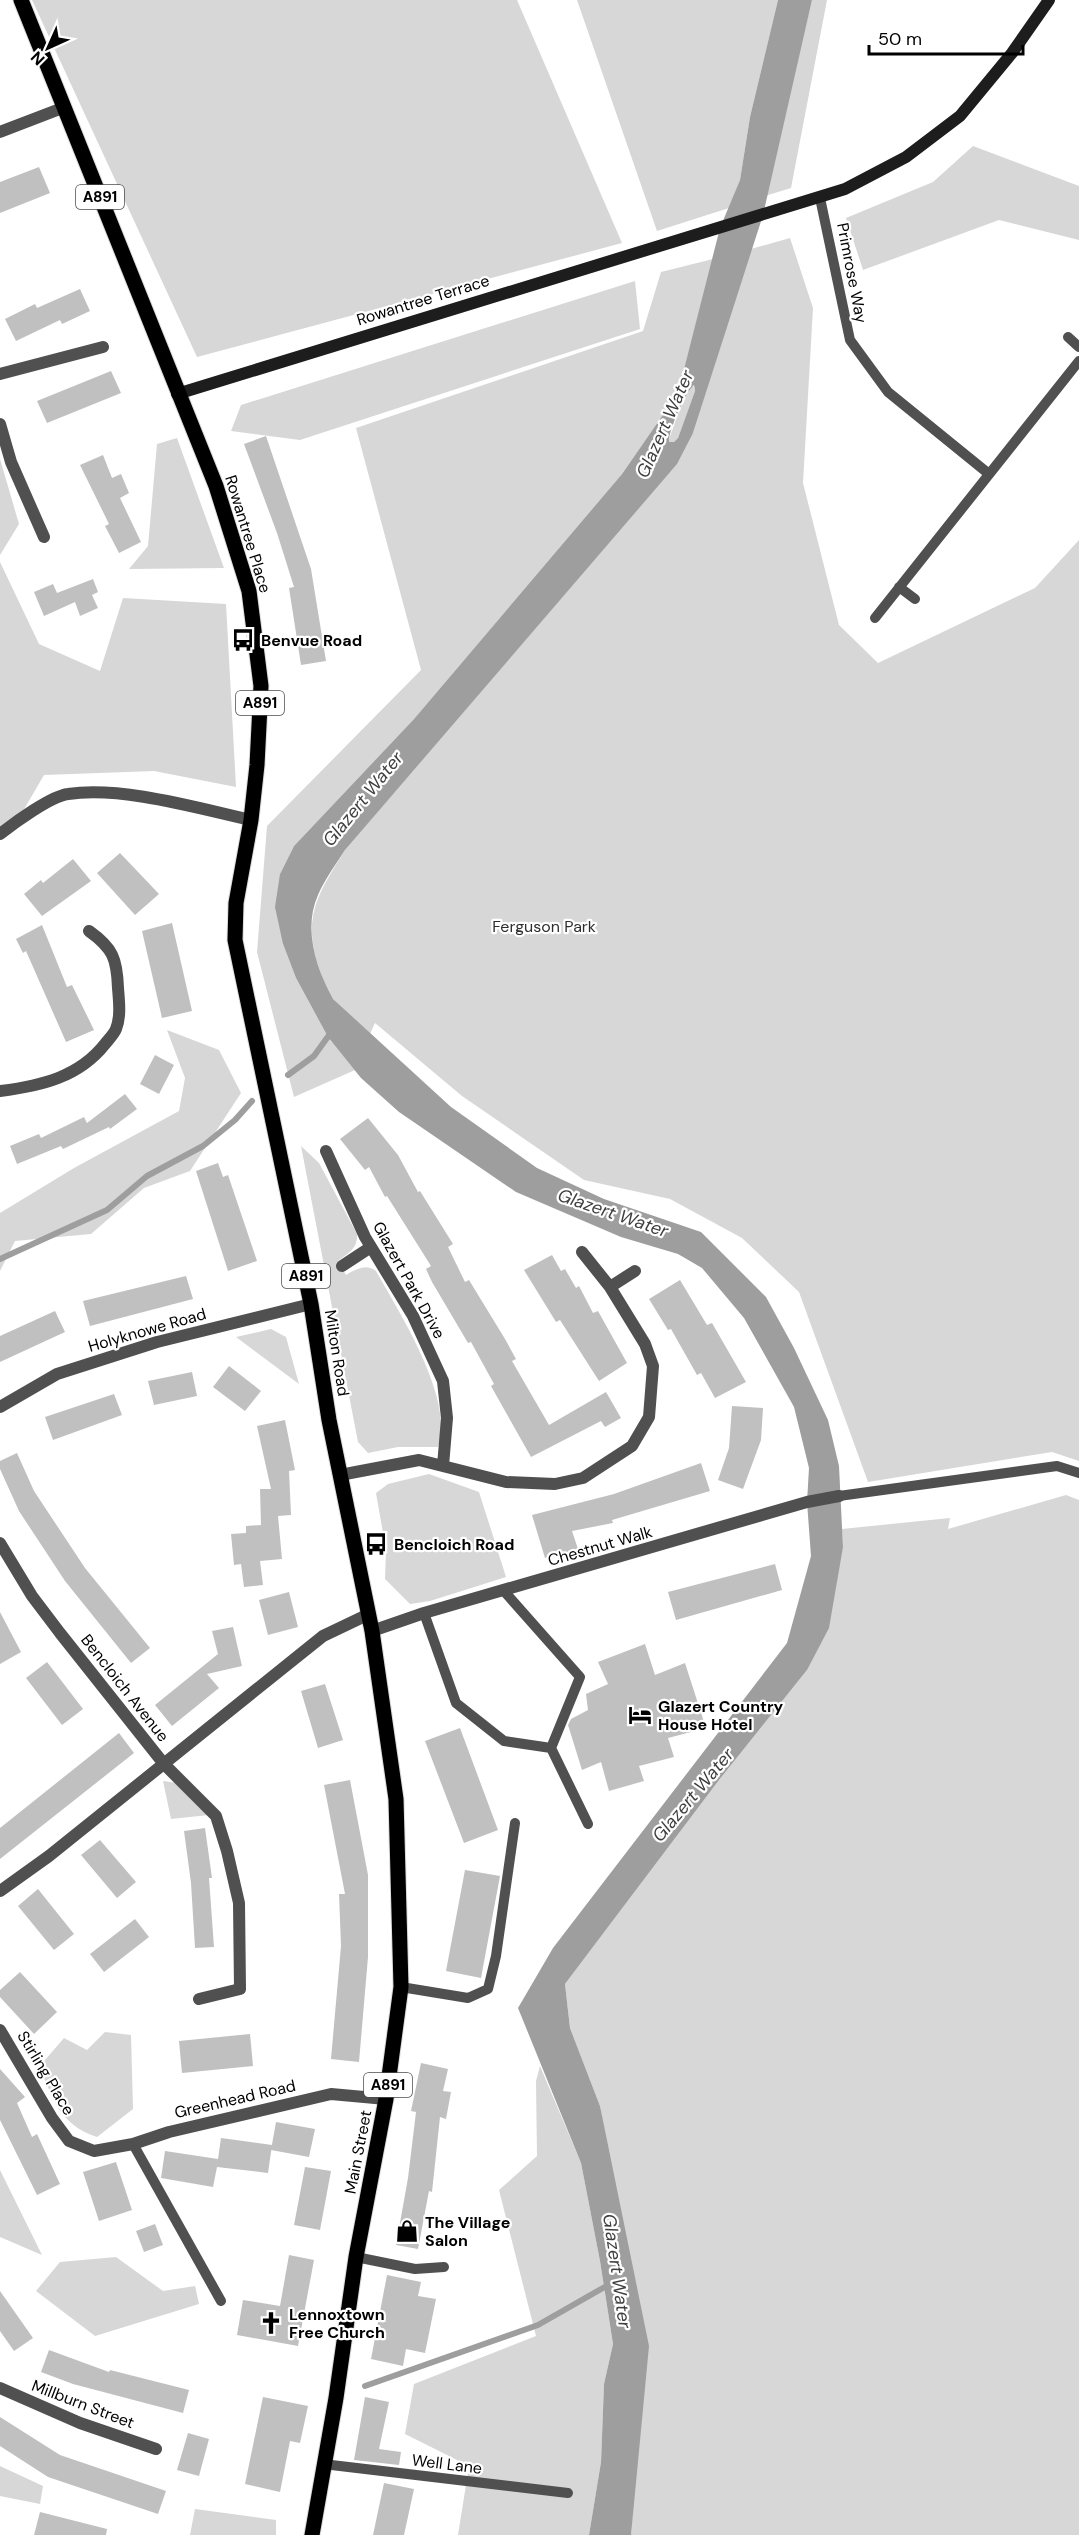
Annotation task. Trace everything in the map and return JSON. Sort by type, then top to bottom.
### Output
[{"type":"main road","name":"A891","points":[[21,0],[177,394]]},
{"type":"main road","name":"Rowantree Terrace","points":[[177,394],[424,316],[845,189],[906,157],[960,116],[1012,52],[1049,0]]},
{"type":"main road","name":"Rowantree Place","points":[[177,394],[216,486],[249,591],[261,686],[251,820],[236,903],[235,940]]},
{"type":"main road","name":"Milton Road","points":[[235,940],[269,1093],[311,1304],[340,1475],[372,1631]]},
{"type":"main road","name":"Main Street","points":[[312,2535],[336,2398],[356,2258],[387,2099],[401,1987],[396,1799],[372,1631]]},
{"type":"street","points":[[0,132],[65,107]]},
{"type":"street","points":[[0,374],[103,347]]},
{"type":"street","points":[[0,424],[11,462],[44,537]]},
{"type":"street","points":[[0,834],[20,819],[66,794],[130,794],[251,820]]},
{"type":"street","points":[[0,1091],[35,1086],[68,1074],[93,1059],[116,1030],[120,1006],[117,965],[106,943],[89,931]]},
{"type":"street","name":"Glazert Park Drive","points":[[326,1151],[371,1247],[413,1316],[443,1381],[447,1418],[443,1466]]},
{"type":"street","points":[[342,1266],[371,1247]]},
{"type":"street","points":[[340,1475],[419,1460],[506,1482],[555,1484],[583,1478],[632,1446],[649,1418],[653,1366],[645,1344],[610,1287],[582,1252]]},
{"type":"street","points":[[610,1287],[635,1271]]},
{"type":"street","name":"Holyknowe Road","points":[[0,1407],[57,1374],[157,1342],[311,1304]]},
{"type":"street","name":"Chestnut Walk","points":[[372,1631],[503,1590],[807,1502],[838,1496]]},
{"type":"street","name":"Bencloich Avenue","points":[[0,1543],[32,1596],[60,1633],[164,1764],[216,1816],[227,1851],[238,1903],[240,1989],[199,1999]]},
{"type":"street","points":[[0,1892],[49,1857],[323,1636],[368,1615]]},
{"type":"street","name":"Stirling Place","points":[[0,2030],[52,2118],[69,2141],[94,2151]]},
{"type":"street","name":"Greenhead Road","points":[[94,2151],[133,2144],[169,2132],[331,2094],[387,2099]]},
{"type":"street","name":"Millburn Street","points":[[0,2388],[80,2422],[156,2449]]},
{"type":"lane","name":"Primrose Way","points":[[820,198],[841,287],[850,340],[888,392],[989,474]]},
{"type":"lane","points":[[1068,338],[1079,347]]},
{"type":"lane","points":[[875,618],[1079,362]]},
{"type":"lane","points":[[900,587],[915,599]]},
{"type":"lane","points":[[838,1496],[1057,1466],[1079,1473]]},
{"type":"lane","points":[[503,1590],[580,1677],[551,1748],[588,1824]]},
{"type":"lane","points":[[424,1613],[456,1703],[504,1741],[551,1748]]},
{"type":"lane","points":[[401,1987],[468,1998],[488,1989],[496,1956],[515,1823]]},
{"type":"lane","points":[[133,2144],[221,2301]]},
{"type":"lane","points":[[356,2258],[415,2269],[444,2267]]},
{"type":"lane","name":"Well Lane","points":[[323,2464],[568,2493]]},
{"type":"green space","points":[[32,0],[517,0],[622,243],[197,357]]},
{"type":"green space","points":[[577,0],[778,0],[750,117],[740,180],[729,208],[657,231]]},
{"type":"green space","points":[[812,0],[827,0],[791,188],[765,196]]},
{"type":"green space","points":[[973,146],[1079,186],[1079,240],[999,220],[863,270],[846,218],[933,182]]},
{"type":"green space","name":"Ferguson Park","points":[[790,238],[813,308],[803,483],[839,625],[878,663],[1035,588],[1079,540],[1079,1461],[1052,1452],[868,1482],[799,1292],[742,1238],[670,1199],[584,1180],[462,1096],[375,1023],[370,1034],[330,995],[318,965],[312,932],[316,904],[345,850],[693,433],[751,249]]},
{"type":"green space","points":[[713,259],[682,377],[669,406],[622,474],[414,719],[294,846],[280,874],[283,944],[296,978],[328,1037],[355,1070],[294,1097],[257,952],[267,826],[421,670],[356,428],[643,331],[661,272]]},
{"type":"green space","points":[[635,281],[640,329],[300,440],[231,431],[241,405]]},
{"type":"green space","points":[[693,385],[695,391],[678,438],[674,442],[668,442],[682,403]]},
{"type":"green space","points":[[177,438],[224,568],[129,569],[148,546],[157,444]]},
{"type":"green space","points":[[0,459],[19,524],[0,555]]},
{"type":"green space","points":[[0,562],[39,644],[100,671],[123,598],[226,604],[236,787],[154,771],[44,775],[19,818],[0,834]]},
{"type":"green space","points":[[167,1030],[219,1050],[241,1093],[190,1171],[144,1188],[91,1234],[15,1241],[0,1271],[0,1213],[74,1168],[179,1111],[185,1078]]},
{"type":"green space","points":[[301,1146],[319,1163],[357,1234],[354,1247],[338,1261],[346,1275],[365,1267],[376,1271],[422,1356],[439,1405],[441,1427],[438,1447],[398,1447],[368,1453],[358,1442]]},
{"type":"green space","points":[[271,1329],[286,1337],[299,1384],[236,1337]]},
{"type":"green space","points":[[429,1474],[479,1492],[506,1577],[430,1601],[410,1604],[385,1579],[386,1550],[376,1493],[388,1484]]},
{"type":"green space","points":[[1066,1495],[1079,1500],[1079,2535],[631,2535],[633,2507],[609,2161],[600,2106],[570,2028],[565,1984],[719,1780],[807,1670],[843,1547],[842,1529],[950,1518],[948,1529]]},
{"type":"green space","points":[[163,1781],[178,1783],[209,1815],[171,1819]]},
{"type":"green space","points":[[105,2032],[131,2035],[133,2109],[97,2137],[84,2132],[66,2118],[54,2101],[39,2067],[64,2038],[87,2050]]},
{"type":"green space","points":[[540,2066],[581,2163],[613,2344],[604,2384],[601,2462],[589,2535],[458,2535],[469,2466],[405,2434],[414,2384],[536,2336],[499,2190],[537,2156],[536,2081]]},
{"type":"green space","points":[[0,2170],[42,2255],[0,2237]]},
{"type":"green space","points":[[116,2257],[163,2291],[195,2286],[199,2304],[95,2336],[36,2291],[60,2262]]},
{"type":"green space","points":[[0,2466],[43,2486],[40,2504],[0,2496]]},
{"type":"green space","points":[[195,2509],[276,2520],[276,2535],[190,2535]]},
{"type":"water","name":"Glazert Water","points":[[778,0],[812,0],[763,215],[693,433],[677,464],[345,850],[318,895],[312,921],[317,961],[333,999],[451,1107],[537,1168],[604,1199],[701,1232],[766,1297],[794,1348],[828,1420],[839,1466],[843,1547],[829,1628],[807,1670],[719,1780],[565,1984],[570,2028],[600,2106],[649,2346],[631,2535],[589,2535],[601,2462],[604,2384],[613,2344],[581,2163],[518,2008],[553,1948],[787,1643],[811,1556],[807,1502],[809,1468],[794,1407],[744,1318],[702,1268],[678,1254],[621,1237],[516,1192],[399,1112],[361,1078],[328,1037],[296,978],[283,944],[275,907],[280,874],[294,846],[414,719],[622,474],[669,406],[682,377],[720,228],[740,180],[750,117]],"holes":[[[694,385],[695,391],[678,438],[674,442],[669,442],[678,413]]]},
{"type":"building","points":[[39,167],[50,193],[0,213],[0,182]]},
{"type":"building","points":[[80,289],[90,311],[62,324],[60,320],[16,341],[5,319],[35,304],[37,308]]},
{"type":"building","points":[[111,371],[121,393],[47,423],[37,401]]},
{"type":"building","points":[[266,436],[311,569],[326,661],[301,665],[289,588],[294,587],[244,444]]},
{"type":"building","points":[[103,455],[112,478],[121,474],[129,493],[120,498],[141,542],[119,553],[105,526],[109,524],[80,465]]},
{"type":"building","points":[[93,579],[98,592],[92,595],[98,608],[80,616],[75,602],[44,616],[34,592],[53,584],[57,593]]},
{"type":"building","points":[[120,853],[159,894],[135,915],[97,873]]},
{"type":"building","points":[[73,859],[91,881],[42,916],[24,894],[41,880],[43,883]]},
{"type":"building","points":[[172,923],[192,1011],[162,1018],[142,931]]},
{"type":"building","points":[[42,925],[67,987],[72,985],[94,1030],[66,1042],[26,951],[23,953],[16,939]]},
{"type":"building","points":[[155,1055],[174,1065],[159,1094],[140,1084]]},
{"type":"building","points":[[125,1094],[137,1109],[110,1129],[109,1127],[63,1149],[61,1146],[17,1164],[10,1146],[39,1134],[41,1138],[84,1117],[87,1123]]},
{"type":"building","points":[[368,1118],[398,1155],[418,1192],[420,1191],[453,1244],[448,1247],[465,1282],[469,1280],[505,1339],[516,1359],[512,1361],[549,1425],[606,1392],[621,1418],[605,1427],[601,1421],[531,1457],[491,1386],[494,1384],[471,1342],[468,1343],[432,1282],[426,1269],[431,1266],[387,1196],[385,1197],[369,1167],[365,1170],[340,1139]]},
{"type":"building","points":[[218,1163],[223,1177],[228,1175],[257,1261],[228,1271],[196,1171]]},
{"type":"building","points":[[552,1255],[561,1271],[565,1269],[576,1288],[579,1286],[593,1313],[598,1311],[627,1363],[599,1381],[560,1320],[556,1322],[524,1270]]},
{"type":"building","points":[[186,1276],[193,1299],[90,1326],[83,1301]]},
{"type":"building","points":[[680,1280],[707,1325],[712,1323],[746,1382],[715,1398],[701,1373],[697,1375],[671,1329],[668,1330],[649,1299]]},
{"type":"building","points":[[55,1311],[65,1332],[0,1362],[0,1336]]},
{"type":"building","points":[[229,1366],[261,1391],[245,1411],[213,1387]]},
{"type":"building","points":[[192,1372],[197,1396],[154,1405],[148,1381]]},
{"type":"building","points":[[114,1394],[122,1415],[53,1440],[45,1417]]},
{"type":"building","points":[[732,1406],[763,1408],[761,1440],[743,1489],[718,1480],[729,1448]]},
{"type":"building","points":[[285,1420],[295,1470],[289,1471],[291,1515],[278,1516],[282,1559],[260,1561],[263,1585],[244,1587],[241,1564],[234,1565],[231,1534],[246,1533],[246,1526],[261,1525],[260,1489],[271,1489],[257,1426]]},
{"type":"building","points":[[17,1453],[34,1491],[85,1568],[150,1648],[131,1663],[65,1581],[19,1511],[0,1469],[0,1461]]},
{"type":"building","points":[[701,1463],[710,1491],[612,1520],[613,1523],[572,1531],[578,1549],[545,1558],[532,1515],[614,1494]]},
{"type":"building","points":[[775,1564],[782,1590],[676,1620],[668,1592]]},
{"type":"building","points":[[289,1592],[298,1627],[268,1635],[259,1600]]},
{"type":"building","points":[[0,1612],[21,1652],[0,1664]]},
{"type":"building","points":[[233,1627],[242,1666],[207,1674],[219,1688],[172,1726],[155,1705],[218,1654],[212,1631]]},
{"type":"building","name":"Glazert Country House Hotel","points":[[645,1644],[655,1675],[685,1663],[704,1722],[689,1725],[691,1732],[668,1738],[674,1757],[639,1766],[644,1781],[609,1791],[601,1762],[582,1770],[568,1725],[571,1719],[588,1710],[586,1694],[608,1684],[598,1662]]},
{"type":"building","points":[[47,1662],[83,1709],[62,1725],[26,1678]]},
{"type":"building","points":[[325,1684],[343,1740],[318,1748],[301,1691]]},
{"type":"building","points":[[460,1728],[498,1830],[464,1843],[425,1741]]},
{"type":"building","points":[[119,1733],[134,1753],[0,1859],[0,1828]]},
{"type":"building","points":[[350,1780],[368,1875],[368,1957],[359,2062],[331,2059],[341,1946],[339,1894],[345,1894],[324,1785]]},
{"type":"building","points":[[205,1828],[212,1878],[209,1878],[214,1947],[195,1948],[191,1883],[184,1831]]},
{"type":"building","points":[[100,1840],[136,1882],[117,1898],[81,1855]]},
{"type":"building","points":[[465,1870],[500,1876],[481,1978],[446,1971]]},
{"type":"building","points":[[38,1889],[74,1934],[54,1950],[18,1906]]},
{"type":"building","points":[[135,1919],[149,1937],[104,1972],[90,1954]]},
{"type":"building","points":[[20,1972],[57,2012],[34,2034],[0,1997],[0,1990]]},
{"type":"building","points":[[250,2034],[253,2066],[182,2073],[179,2041]]},
{"type":"building","points":[[421,2063],[448,2069],[443,2091],[451,2092],[446,2119],[440,2117],[432,2192],[429,2191],[418,2249],[396,2245],[408,2178],[416,2112],[411,2111]]},
{"type":"building","points":[[0,2069],[25,2097],[17,2103],[32,2137],[37,2134],[60,2184],[37,2195],[0,2120]]},
{"type":"building","points":[[276,2122],[315,2129],[309,2157],[271,2150]]},
{"type":"building","points":[[221,2138],[272,2145],[268,2173],[217,2167],[213,2187],[161,2178],[165,2151],[218,2159]]},
{"type":"building","points":[[116,2162],[132,2210],[99,2221],[83,2172]]},
{"type":"building","points":[[305,2167],[331,2171],[320,2230],[294,2225]]},
{"type":"building","points":[[155,2224],[163,2245],[144,2252],[136,2231]]},
{"type":"building","name":"Lennoxtown Free Church","points":[[289,2255],[314,2260],[298,2346],[237,2335],[243,2300],[280,2306]]},
{"type":"building","points":[[387,2275],[421,2282],[418,2296],[436,2299],[425,2353],[406,2349],[403,2366],[371,2359]]},
{"type":"building","points":[[0,2291],[33,2338],[14,2351],[0,2331]]},
{"type":"building","points":[[49,2350],[109,2372],[110,2370],[189,2390],[183,2413],[73,2384],[41,2372]]},
{"type":"building","points":[[263,2397],[308,2406],[300,2443],[290,2441],[280,2492],[245,2484]]},
{"type":"building","points":[[365,2397],[389,2402],[379,2449],[401,2452],[399,2465],[354,2460]]},
{"type":"building","points":[[0,2417],[60,2455],[166,2491],[158,2514],[48,2477],[0,2446]]},
{"type":"building","points":[[188,2433],[209,2439],[199,2476],[177,2470]]},
{"type":"building","points":[[384,2483],[414,2489],[404,2535],[373,2535]]},
{"type":"building","points":[[40,2512],[107,2529],[106,2535],[34,2535]]},
{"type":"waterway","points":[[288,1075],[314,1056],[332,1031]]},
{"type":"waterway","points":[[0,1259],[107,1210],[147,1176],[203,1146],[235,1120],[252,1101]]},
{"type":"waterway","name":"Glazert Water","points":[[365,2386],[538,2325],[610,2284]]},
{"type":"place","name":"Benvue Road","points":[[243,640]]},
{"type":"place","name":"Bencloich Road","points":[[376,1544]]},
{"type":"place","name":"Glazert Country House Hotel","points":[[640,1715]]},
{"type":"place","name":"The Village Salon","points":[[407,2231]]},
{"type":"place","name":"Lennoxtown Free Church","points":[[271,2323]]}]
